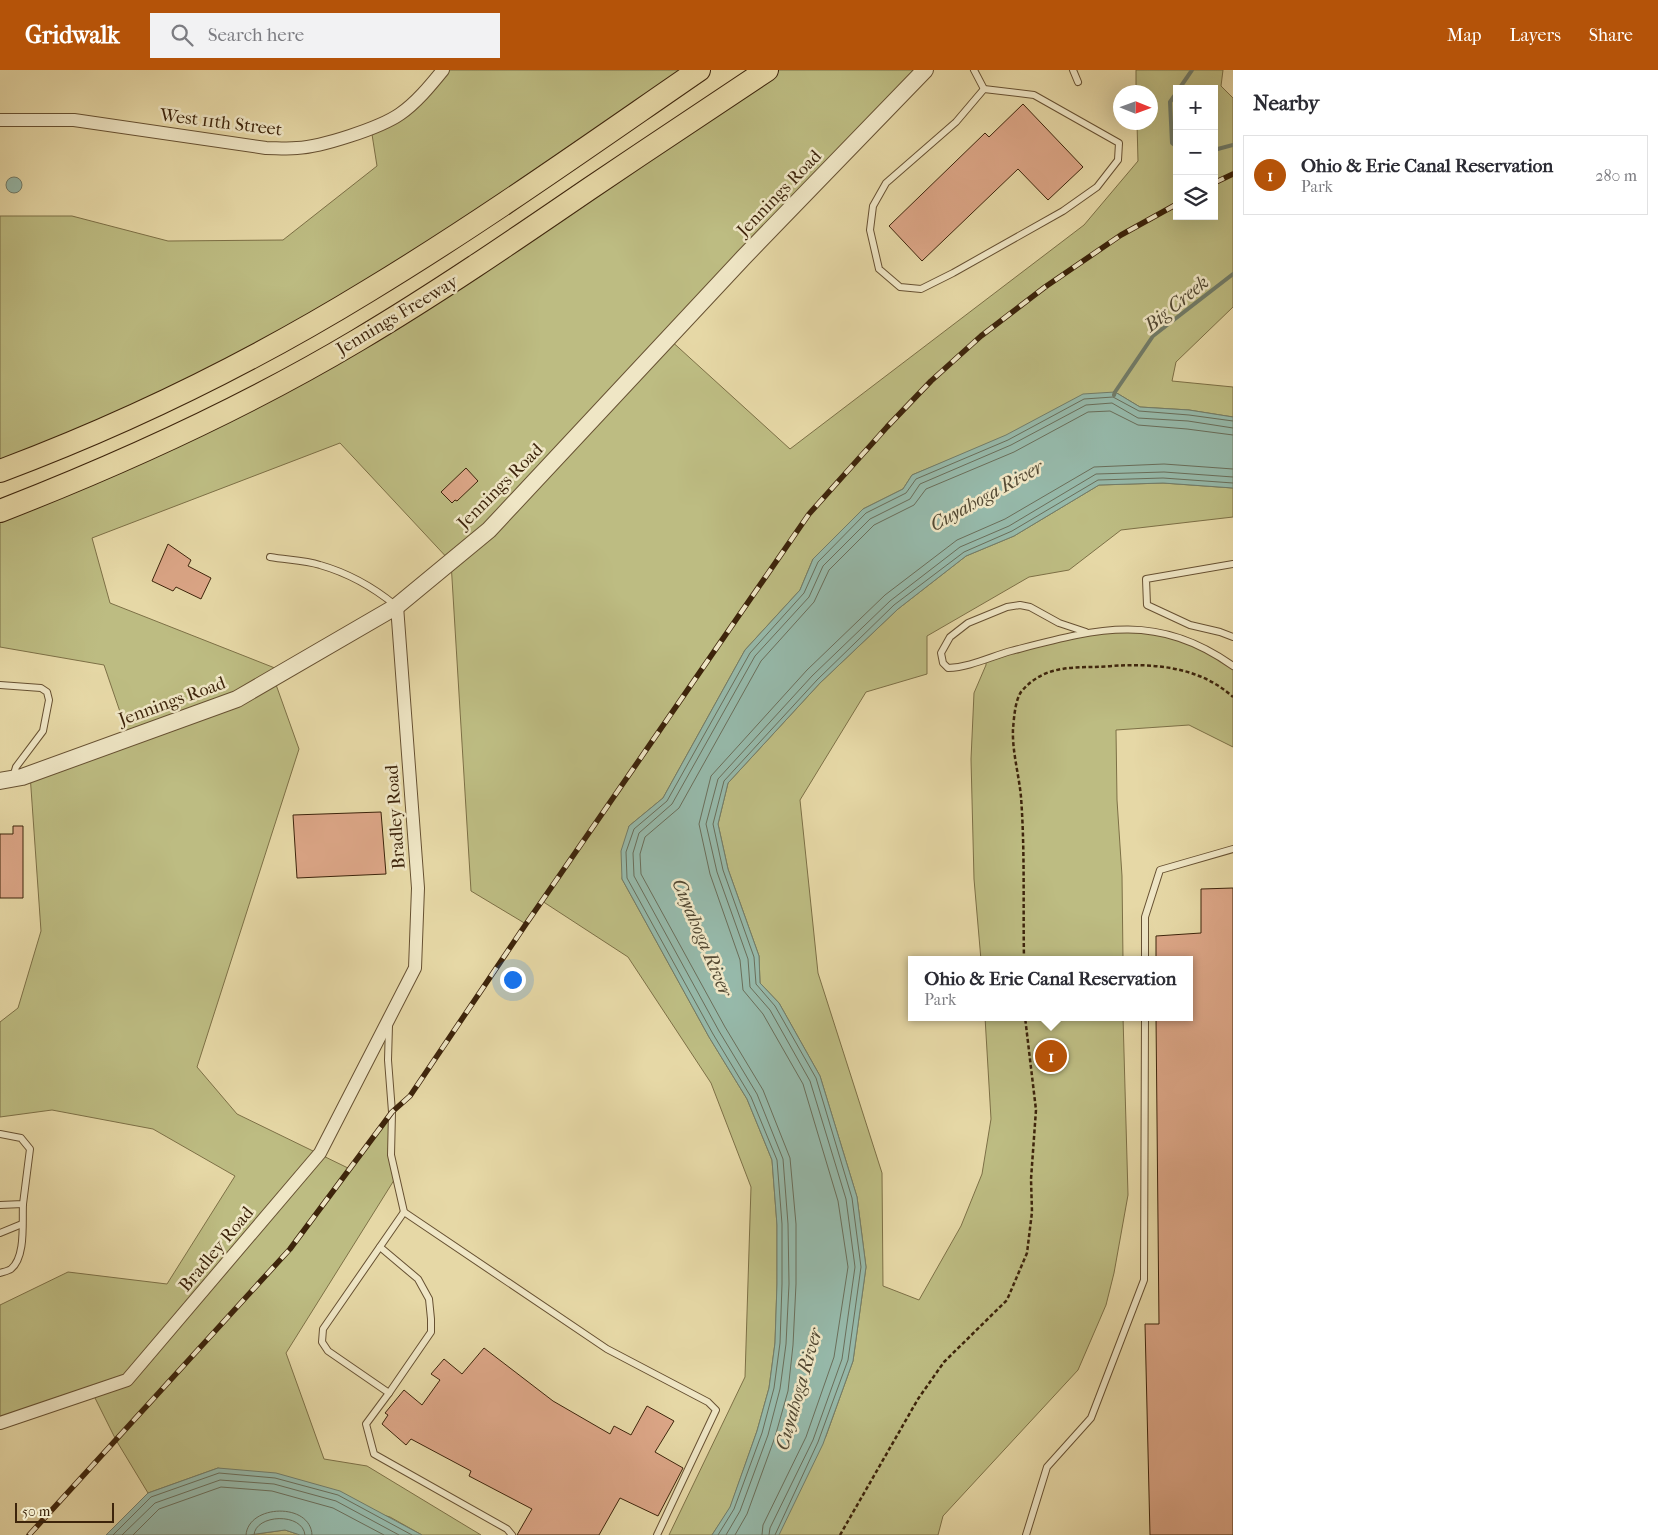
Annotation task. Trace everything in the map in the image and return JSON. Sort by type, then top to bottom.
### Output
[{"type":"highway","name":"Jennings Freeway","points":[[0,471],[127,419],[232,368],[294,334],[367,292],[429,253],[699,70]]},
{"type":"highway","name":"Jennings Freeway","points":[[0,511],[113,465],[214,418],[358,340],[468,272],[767,70]]},
{"type":"street","name":"West 11th Street","points":[[0,120],[74,120],[266,148],[298,148],[371,128],[399,115],[428,88],[443,70]]},
{"type":"street","name":"Jennings Road","points":[[6,780],[22,777],[237,699],[397,606],[489,530],[743,258],[925,70]]},
{"type":"street","name":"Bradley Road","points":[[0,1423],[127,1380],[320,1153],[415,968],[418,888],[397,606]]},
{"type":"lane","points":[[974,70],[984,89]]},
{"type":"lane","points":[[1073,70],[1078,82]]},
{"type":"lane","points":[[984,89],[1034,95],[1119,144],[1118,160],[1097,187],[1063,211],[921,289],[900,287],[879,269],[870,230],[873,206],[886,183],[956,122],[984,89]]},
{"type":"lane","points":[[270,557],[318,564],[346,574],[375,589],[397,606]]},
{"type":"lane","points":[[1233,564],[1146,579],[1146,605],[1190,625],[1220,632],[1233,638]]},
{"type":"lane","points":[[1086,632],[1059,623],[1030,607],[1020,605],[1007,607],[968,623],[950,637],[941,653],[943,663],[948,668],[958,667],[1086,632],[1119,629],[1151,630],[1175,636],[1200,647],[1233,666]]},
{"type":"lane","points":[[0,685],[41,688],[47,692],[49,700],[43,731],[6,780]]},
{"type":"lane","points":[[1145,956],[1145,917],[1160,870],[1233,849]]},
{"type":"lane","name":"Bradley Road","points":[[390,1018],[388,1060],[392,1112],[392,1155],[404,1212]]},
{"type":"lane","points":[[1026,1535],[1047,1467],[1091,1418],[1144,1280],[1144,1021]]},
{"type":"lane","points":[[0,1134],[20,1138],[30,1149],[23,1204],[21,1249],[18,1260],[10,1269],[0,1273]]},
{"type":"lane","points":[[0,1205],[23,1204]]},
{"type":"lane","points":[[389,1393],[328,1351],[322,1342],[323,1329],[404,1212],[607,1349],[708,1402],[716,1410],[657,1535]]},
{"type":"lane","points":[[0,1233],[22,1224]]},
{"type":"lane","points":[[380,1247],[418,1279],[429,1299],[431,1332],[366,1424],[374,1454],[507,1529],[512,1535]]},
{"type":"path","points":[[1024,956],[1021,796],[1013,730],[1016,705],[1020,694],[1030,683],[1044,674],[1062,668],[1159,665],[1202,677],[1217,684],[1233,697]]},
{"type":"path","points":[[840,1535],[918,1399],[944,1362],[1007,1300],[1027,1253],[1032,1212],[1031,1179],[1036,1110],[1025,1021]]},
{"type":"shaded area","points":[[443,70],[699,70],[367,292],[0,471],[0,216],[72,216],[168,241],[283,240],[377,166],[371,128],[399,115]]},
{"type":"shaded area","points":[[767,70],[925,70],[668,338],[790,449],[1084,225],[1138,161],[1137,130],[1158,130],[1158,85],[1136,85],[1136,70],[1223,70],[1221,86],[1233,98],[1233,307],[1176,362],[1172,381],[1233,387],[1233,417],[1189,410],[1140,407],[1115,392],[912,475],[903,489],[863,509],[813,559],[800,590],[745,650],[663,798],[629,826],[622,879],[709,1037],[747,1099],[772,1160],[777,1225],[777,1284],[775,1343],[769,1388],[757,1431],[730,1508],[712,1535],[669,1535],[745,1377],[751,1187],[711,1083],[628,957],[542,901],[526,924],[471,891],[451,562],[340,443],[92,538],[110,603],[285,672],[274,679],[299,749],[197,1067],[237,1114],[350,1169],[392,1112],[391,1155],[396,1177],[286,1353],[324,1459],[367,1466],[481,1535],[422,1535],[390,1517],[218,1468],[148,1493],[116,1440],[92,1392],[0,1423],[0,1305],[68,1272],[167,1284],[235,1176],[153,1129],[52,1110],[0,1117],[0,1022],[18,1008],[41,931],[30,774],[129,738],[104,665],[0,647],[0,511],[302,372]]},
{"type":"shaded area","points":[[1163,483],[1233,488],[1233,517],[1121,530],[1069,570],[1029,577],[927,636],[927,674],[866,692],[800,800],[818,973],[882,1173],[883,1286],[919,1300],[961,1226],[982,1174],[991,1119],[985,1021],[1123,1021],[1128,1195],[1114,1273],[1106,1305],[1078,1370],[943,1516],[938,1535],[773,1535],[826,1436],[853,1361],[866,1267],[857,1197],[820,1076],[779,1003],[760,983],[759,956],[728,869],[718,824],[728,783],[820,683],[898,609],[966,556],[1014,536],[1099,485]]},
{"type":"shaded area","points":[[1119,629],[1175,636],[1233,666],[1233,747],[1189,725],[1116,730],[1117,800],[1122,876],[1123,956],[981,956],[974,879],[971,759],[974,693],[986,665],[986,659],[1009,652]]},
{"type":"shaded area","points":[[285,1530],[310,1535],[249,1535]]},
{"type":"water","points":[[14,177],[20,179],[22,185],[20,191],[14,193],[8,191],[6,185],[8,179]]},
{"type":"water","name":"Cuyahoga River","points":[[1115,392],[1140,407],[1189,410],[1233,417],[1233,488],[1163,483],[1099,485],[1014,536],[966,556],[898,609],[820,683],[728,783],[718,824],[728,869],[759,956],[760,983],[779,1003],[820,1076],[857,1197],[866,1267],[853,1361],[823,1444],[779,1535],[712,1535],[730,1507],[757,1431],[769,1388],[775,1343],[777,1284],[777,1225],[772,1160],[747,1099],[709,1037],[622,879],[621,851],[629,826],[663,798],[745,650],[800,590],[813,559],[863,509],[903,489],[912,475],[1006,435],[1083,394]]},
{"type":"water","points":[[218,1468],[276,1473],[340,1491],[422,1535],[300,1535],[285,1530],[249,1535],[106,1535],[148,1493]]},
{"type":"building","points":[[1023,104],[1083,167],[1048,200],[1018,169],[922,261],[889,226],[985,133],[989,137]]},
{"type":"building","points":[[466,468],[478,481],[457,501],[455,500],[452,503],[441,492]]},
{"type":"building","points":[[168,544],[191,560],[188,566],[211,578],[201,599],[176,587],[173,591],[152,581]]},
{"type":"building","points":[[381,812],[386,874],[297,878],[293,815]]},
{"type":"building","points":[[13,826],[23,826],[23,898],[0,898],[0,834],[13,834]]},
{"type":"building","points":[[1233,888],[1233,1535],[1150,1535],[1145,1324],[1159,1324],[1156,1021],[1193,1021],[1193,956],[1156,956],[1156,936],[1201,933],[1201,889]]},
{"type":"building","points":[[484,1348],[553,1401],[610,1434],[614,1426],[631,1435],[647,1406],[674,1421],[655,1452],[683,1468],[658,1516],[620,1498],[599,1535],[517,1535],[532,1509],[469,1476],[471,1471],[411,1439],[406,1445],[382,1424],[388,1415],[385,1413],[404,1390],[422,1405],[440,1380],[431,1374],[444,1359],[462,1374]]},
{"type":"waterway","name":"Big Creek","points":[[1182,85],[1192,70]]},
{"type":"waterway","name":"Big Creek","points":[[1173,98],[1170,102],[1173,144]]},
{"type":"waterway","name":"Big Creek","points":[[1218,149],[1233,145]]},
{"type":"waterway","name":"Big Creek","points":[[1114,395],[1153,336],[1233,274]]},
{"type":"railway","points":[[1218,181],[1233,174]]},
{"type":"railway","points":[[29,1535],[290,1249],[392,1112],[410,1096],[526,924],[809,514],[931,381],[981,336],[1045,287],[1121,235],[1173,206]]},
{"type":"place","name":"Ohio & Erie Canal Reservation","points":[[1051,1056]]}]
